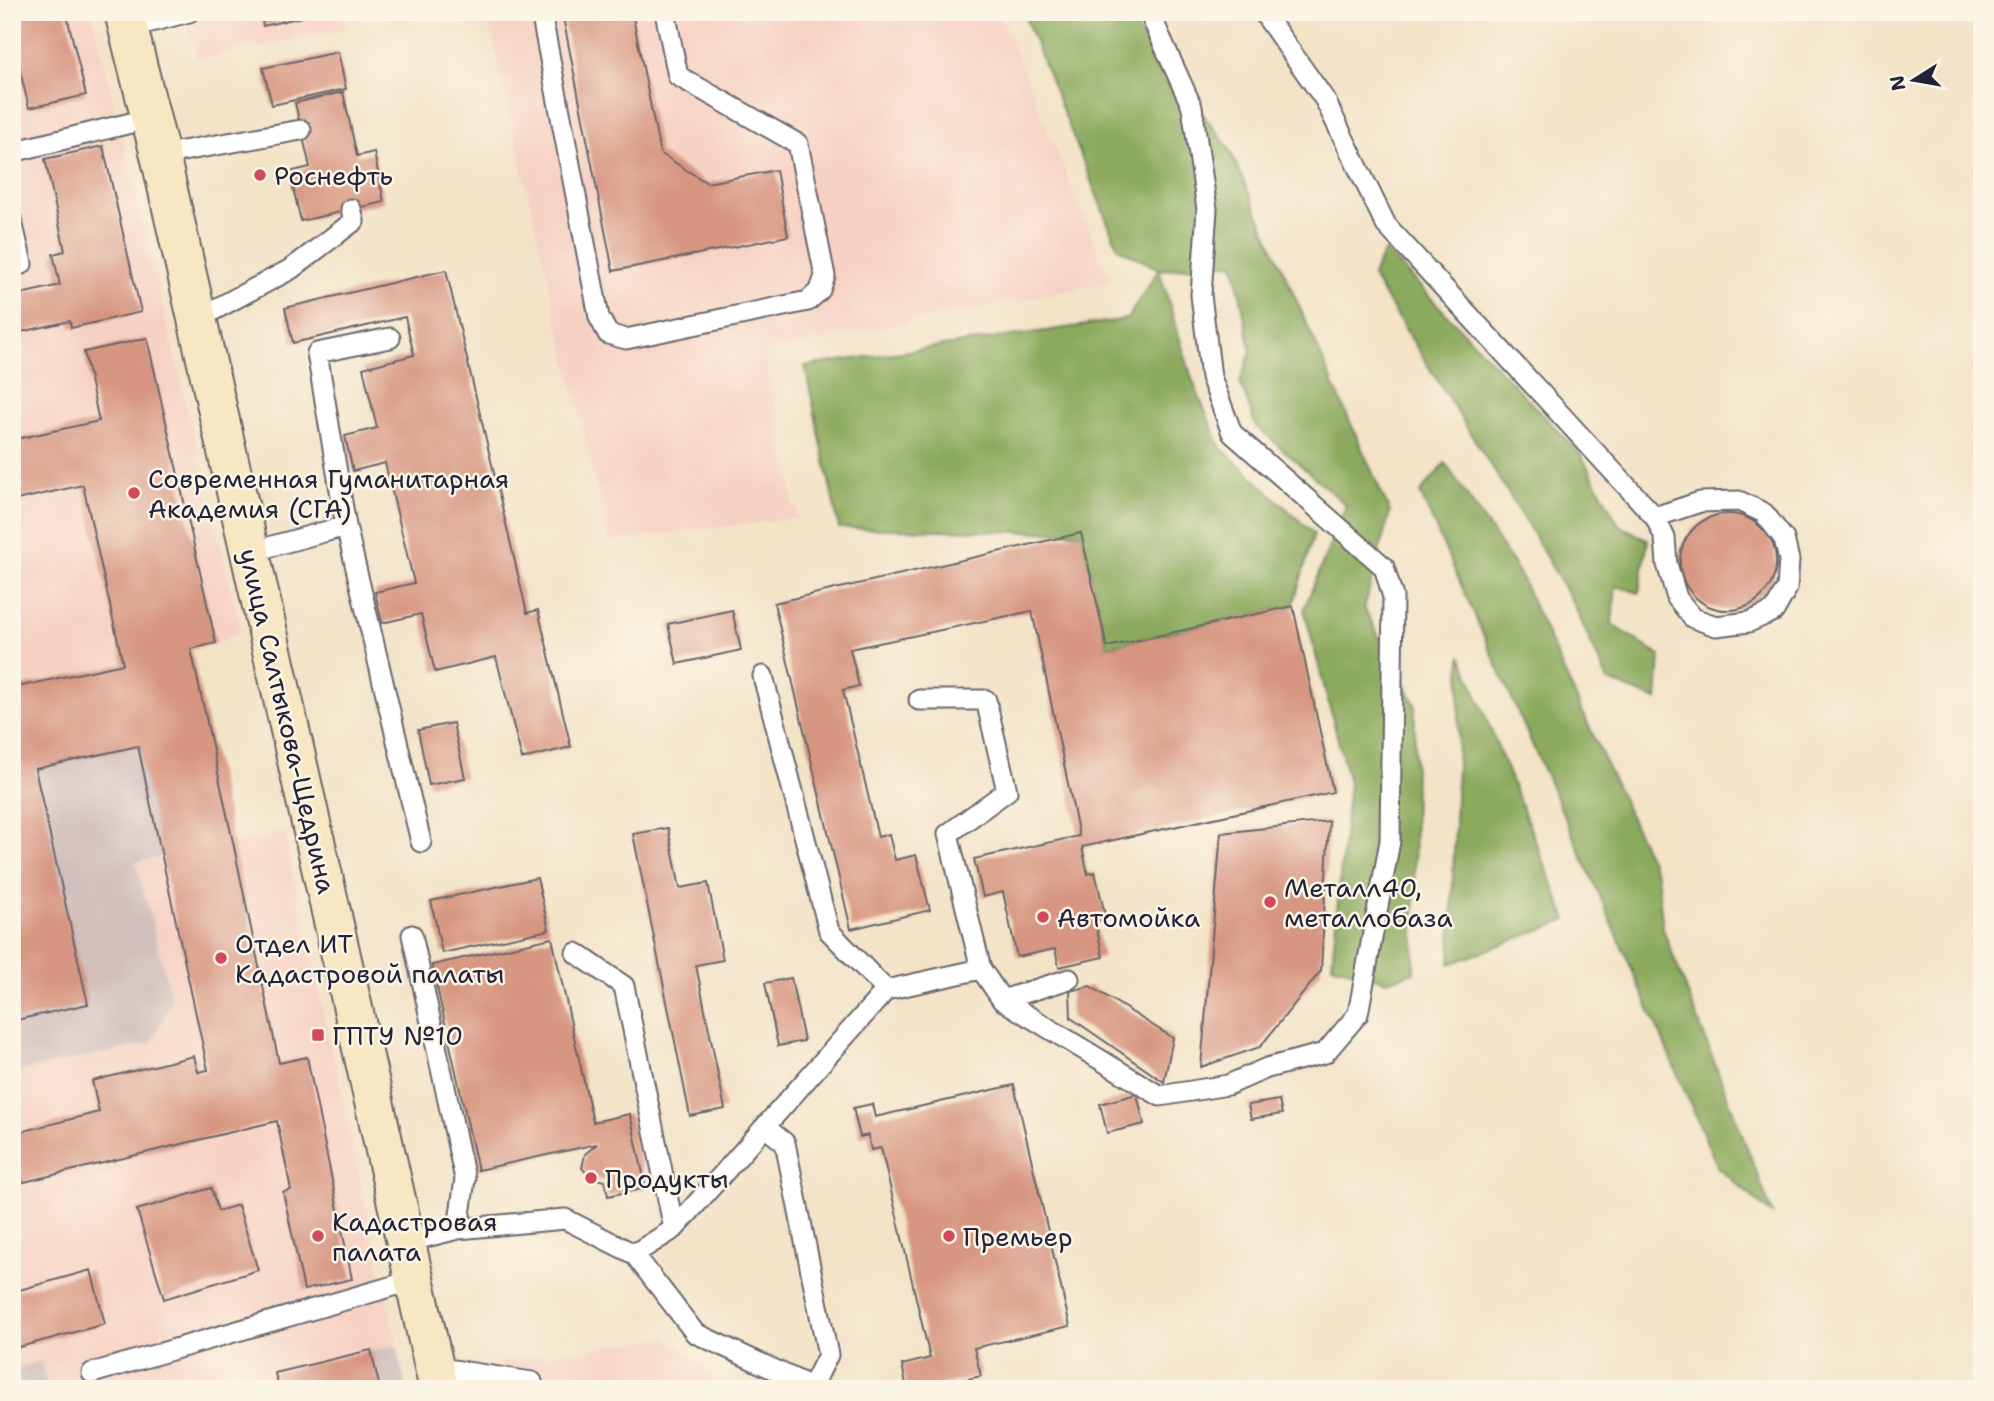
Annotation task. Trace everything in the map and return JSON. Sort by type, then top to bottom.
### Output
[{"type":"main road","name":"улица Салтыкова-Щедрина","points":[[126,20],[160,155],[437,1378]]},
{"type":"lane","points":[[126,20],[189,12]]},
{"type":"lane","points":[[541,12],[599,317],[608,334],[626,339],[808,301],[820,290],[825,276],[798,144],[678,76],[665,12]]},
{"type":"lane","points":[[919,700],[986,700],[1007,791],[948,834],[981,969],[1002,1000],[1160,1097],[1228,1085],[1267,1068],[1325,1053],[1358,1014],[1390,841],[1393,597],[1384,567],[1232,433],[1211,377],[1201,295],[1207,209],[1192,107],[1149,12]]},
{"type":"lane","points":[[1263,12],[1325,100],[1386,225],[1655,517],[1665,538],[1667,564],[1676,598],[1693,618],[1716,626],[1749,622],[1774,611],[1787,588],[1789,560],[1784,539],[1764,513],[1739,501],[1700,502],[1655,517]]},
{"type":"lane","points":[[12,152],[150,118]]},
{"type":"lane","points":[[160,155],[301,130]]},
{"type":"lane","points":[[197,319],[291,269],[354,221],[351,209]]},
{"type":"lane","points":[[12,221],[22,264]]},
{"type":"lane","points":[[390,338],[317,352],[346,526],[421,842]]},
{"type":"lane","points":[[250,552],[346,526]]},
{"type":"lane","points":[[763,676],[829,931],[886,990]]},
{"type":"lane","points":[[412,936],[465,1180],[458,1229]]},
{"type":"lane","points":[[576,953],[624,986],[674,1229]]},
{"type":"lane","points":[[634,1254],[674,1229],[886,990],[981,969]]},
{"type":"lane","points":[[1002,1000],[1069,979]]},
{"type":"lane","points":[[406,1242],[458,1229],[565,1219],[634,1254],[695,1333],[814,1388],[828,1355],[785,1143],[765,1127]]},
{"type":"lane","points":[[92,1373],[414,1280]]},
{"type":"lane","points":[[437,1378],[532,1382],[534,1389]]},
{"type":"shaded area","points":[[12,12],[92,12],[241,630],[216,643],[17,687],[12,663]]},
{"type":"shaded area","points":[[185,12],[342,12],[346,29],[197,59]]},
{"type":"shaded area","points":[[486,12],[999,12],[1111,282],[764,351],[797,518],[609,541]]},
{"type":"shaded area","points":[[191,649],[233,842],[136,862],[172,1001],[151,1043],[12,1073],[12,663],[18,687]]},
{"type":"shaded area","points":[[284,832],[397,1345],[276,1373],[279,1389],[48,1389],[41,1361],[12,1369],[12,1073],[151,1043],[172,1001],[136,862]]},
{"type":"shaded area","points":[[667,1337],[729,1389],[506,1389],[500,1362]]},
{"type":"shaded area","points":[[397,1345],[406,1389],[279,1389],[275,1373]]},
{"type":"shaded area","points":[[41,1361],[48,1389],[12,1389],[12,1369]]},
{"type":"green space","points":[[1023,12],[1123,12],[1229,148],[1390,512],[1364,608],[1415,704],[1414,972],[1387,981],[1332,965],[1349,782],[1304,609],[1346,505],[1256,426],[1240,382],[1251,351],[1234,263],[1159,270],[1193,382],[1220,447],[1314,534],[1293,606],[1107,647],[1081,533],[839,528],[805,366],[1127,319],[1159,269],[1118,248]]},
{"type":"green space","points":[[1385,250],[1581,455],[1619,525],[1648,540],[1639,593],[1616,586],[1612,624],[1660,656],[1657,700],[1608,681],[1574,605],[1526,522],[1372,276]]},
{"type":"green space","points":[[1445,463],[1518,571],[1657,875],[1663,929],[1773,1215],[1718,1168],[1420,493]]},
{"type":"green space","points":[[1461,655],[1567,920],[1450,964]]},
{"type":"building","points":[[12,12],[66,12],[86,95],[29,108],[12,38]]},
{"type":"building","points":[[260,12],[319,12],[319,13],[263,26]]},
{"type":"building","points":[[562,12],[632,12],[660,153],[707,183],[776,170],[788,236],[613,271]]},
{"type":"building","points":[[338,52],[346,89],[272,105],[263,68]]},
{"type":"building","points":[[343,92],[357,156],[374,152],[384,202],[301,221],[289,172],[310,167],[295,103]]},
{"type":"building","points":[[103,146],[141,312],[71,328],[70,321],[12,334],[12,296],[60,285],[53,254],[65,251],[45,159]]},
{"type":"building","points":[[446,270],[527,613],[538,610],[571,747],[522,759],[496,657],[435,672],[421,614],[382,623],[375,592],[414,583],[385,463],[353,471],[345,436],[377,428],[363,368],[414,355],[405,317],[293,343],[285,308]]},
{"type":"building","points":[[147,338],[216,643],[191,649],[279,1063],[307,1057],[352,1279],[304,1290],[283,1192],[291,1190],[277,1121],[12,1185],[12,1134],[99,1112],[92,1081],[194,1056],[198,1072],[208,1070],[138,746],[35,769],[88,1004],[12,1021],[12,669],[17,687],[123,664],[83,485],[12,501],[12,440],[99,421],[84,352]]},
{"type":"building","points":[[1728,514],[1746,518],[1762,528],[1772,544],[1776,562],[1772,580],[1762,596],[1746,606],[1728,610],[1710,606],[1694,596],[1684,580],[1680,562],[1684,544],[1694,528],[1710,518]]},
{"type":"building","points":[[1081,533],[1107,647],[1293,606],[1333,792],[1082,847],[1088,874],[1095,872],[1106,919],[1095,921],[1103,957],[1059,967],[1055,949],[1017,957],[1003,892],[983,897],[974,859],[1079,836],[1032,611],[850,649],[859,686],[843,690],[878,837],[889,834],[895,860],[916,855],[930,910],[851,929],[774,603]]},
{"type":"building","points":[[732,610],[741,650],[677,664],[668,624]]},
{"type":"building","points":[[453,723],[465,778],[429,785],[418,730]]},
{"type":"building","name":"Металл40, металлобаза","points":[[1329,821],[1321,971],[1260,1047],[1201,1067],[1221,833]]},
{"type":"building","points":[[668,828],[680,888],[708,883],[723,960],[696,965],[725,1109],[690,1116],[633,834]]},
{"type":"building","points":[[537,878],[549,930],[442,953],[431,901]]},
{"type":"building","points":[[552,938],[593,1122],[630,1114],[646,1188],[608,1196],[605,1181],[591,1178],[582,1168],[585,1154],[597,1144],[478,1170],[432,965]]},
{"type":"building","points":[[791,978],[804,1041],[778,1046],[765,983]]},
{"type":"building","points":[[1090,986],[1173,1038],[1164,1082],[1071,1018],[1070,991]]},
{"type":"building","points":[[1014,1085],[1070,1326],[974,1348],[981,1376],[924,1389],[907,1389],[902,1365],[930,1358],[881,1148],[871,1150],[868,1135],[860,1137],[853,1108],[872,1104],[875,1117]]},
{"type":"building","points":[[1137,1094],[1144,1124],[1107,1133],[1100,1104]]},
{"type":"building","points":[[1279,1100],[1282,1114],[1251,1119],[1248,1105]]},
{"type":"building","points":[[211,1188],[218,1211],[238,1205],[258,1270],[164,1299],[137,1210]]},
{"type":"building","points":[[91,1270],[105,1324],[12,1349],[12,1292]]},
{"type":"building","points":[[371,1350],[380,1389],[279,1389],[275,1373]]},
{"type":"place","name":"Роснефть","points":[[260,175]]},
{"type":"place","name":"Современная Гуманитарная Академия (СГА)","points":[[134,493]]},
{"type":"place","name":"Металл40, металлобаза","points":[[1270,902]]},
{"type":"place","name":"Автомойка","points":[[1043,917]]},
{"type":"place","name":"Отдел ИТ Кадастровой палаты","points":[[221,958]]},
{"type":"place","name":"ГПТУ №10","points":[[318,1035]]},
{"type":"place","name":"Продукты","points":[[591,1178]]},
{"type":"place","name":"Кадастровая палата","points":[[318,1236]]},
{"type":"place","name":"Премьер","points":[[949,1236]]}]
